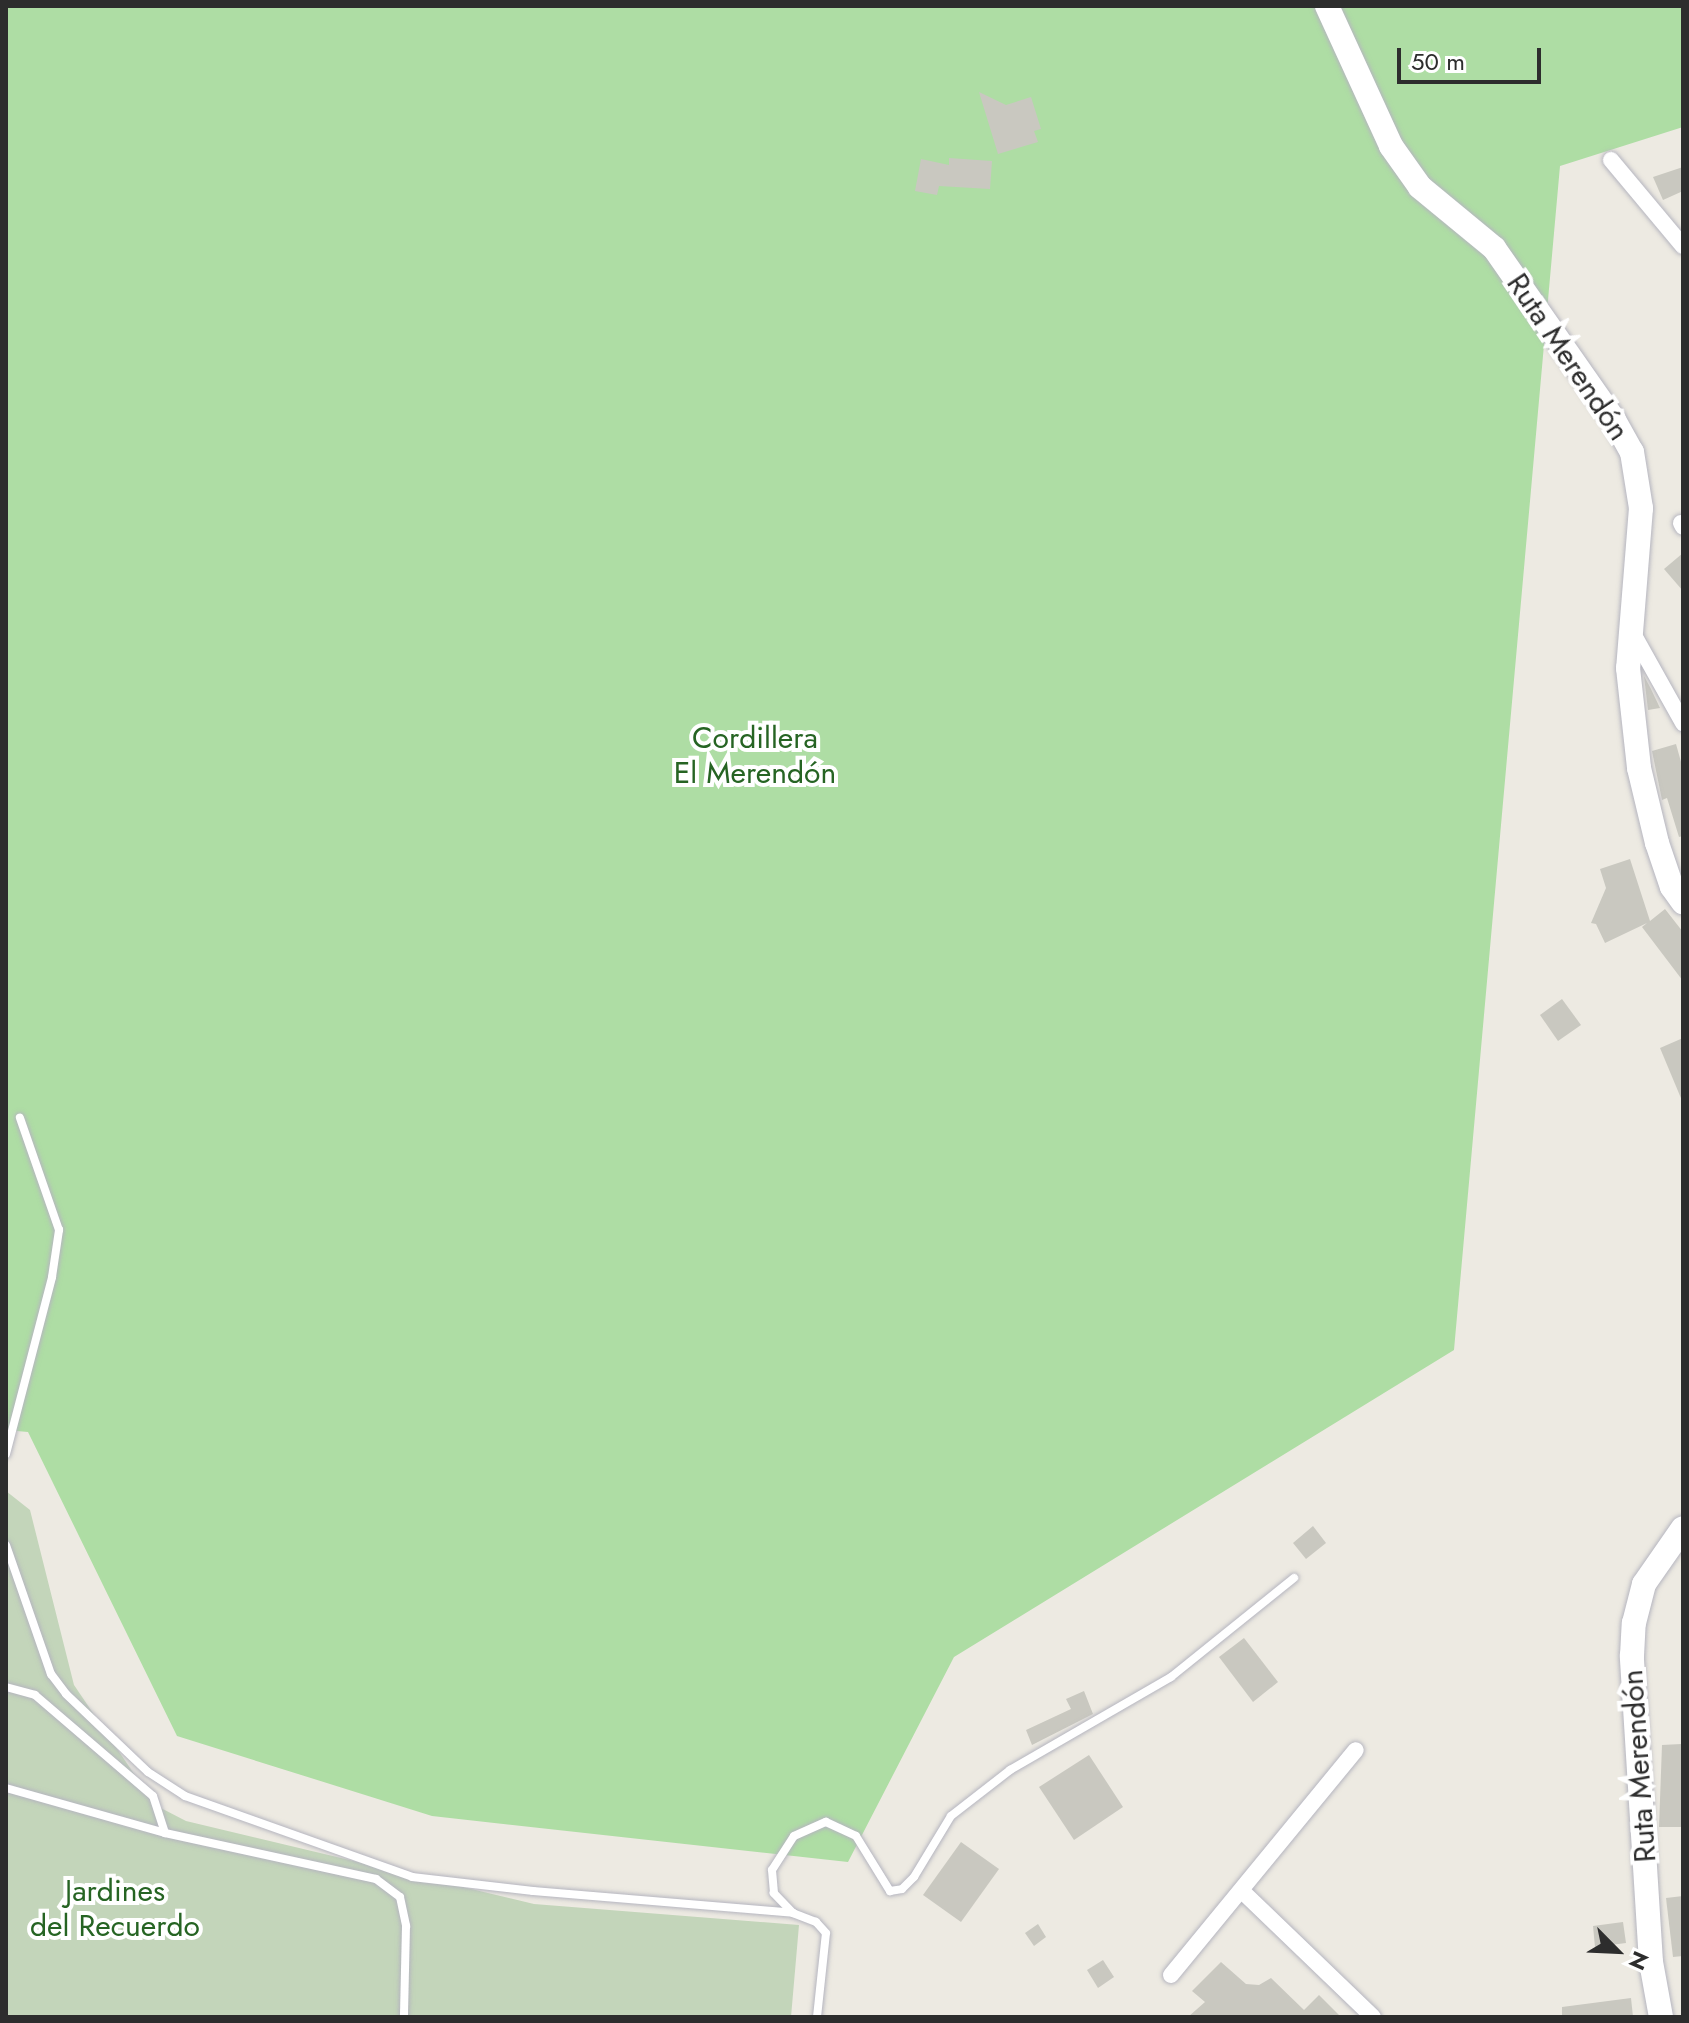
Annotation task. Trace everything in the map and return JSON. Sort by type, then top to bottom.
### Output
[{"type":"street","name":"Ruta Merendón","points":[[1327,6],[1391,146],[1420,187],[1494,248],[1614,420],[1632,452],[1641,508],[1628,668],[1639,768],[1657,843],[1679,890]]},
{"type":"street","points":[[1611,160],[1683,246]]},
{"type":"street","points":[[1631,630],[1683,723]]},
{"type":"street","name":"Ruta Merendón","points":[[1661,2017],[1651,1962],[1632,1656],[1634,1623],[1644,1584],[1683,1528]]},
{"type":"street","points":[[1171,1975],[1243,1892],[1356,1750]]},
{"type":"street","points":[[1243,1892],[1373,2017]]},
{"type":"lane","points":[[6,1454],[52,1277],[59,1230],[20,1118]]},
{"type":"lane","points":[[6,1545],[51,1674],[66,1694],[148,1772],[185,1796],[412,1877],[533,1891],[793,1913],[816,1922],[826,1933],[817,2017]]},
{"type":"lane","points":[[793,1913],[774,1893],[772,1870],[794,1836],[826,1822],[856,1836],[890,1891],[902,1889],[914,1877],[951,1816],[1010,1770],[1171,1677],[1294,1578]]},
{"type":"lane","points":[[6,1687],[35,1695],[153,1796],[165,1833]]},
{"type":"lane","points":[[6,1788],[30,1792],[165,1833],[376,1879],[400,1897],[406,1926],[404,2017]]},
{"type":"green space","name":"Cordillera El Merendón","points":[[6,6],[1683,6],[1683,127],[1560,166],[1454,1350],[954,1657],[848,1862],[432,1816],[177,1736],[28,1432],[6,1430]]},
{"type":"green space","name":"Jardines del Recuerdo","points":[[6,1491],[30,1510],[74,1685],[155,1805],[186,1821],[534,1904],[799,1925],[791,2017],[6,2017]]},
{"type":"building","points":[[979,92],[1006,105],[1031,97],[1041,129],[1034,131],[1038,142],[998,154]]},
{"type":"building","points":[[949,158],[992,161],[990,189],[939,186],[937,195],[915,191],[921,159],[949,165]]},
{"type":"building","points":[[1683,167],[1683,191],[1663,200],[1653,177]]},
{"type":"building","points":[[1683,553],[1683,591],[1664,569]]},
{"type":"building","points":[[1644,676],[1650,687],[1660,708],[1648,710]]},
{"type":"building","points":[[1676,744],[1683,769],[1683,836],[1679,837],[1667,798],[1662,800],[1652,751]]},
{"type":"building","points":[[1630,859],[1650,921],[1665,909],[1683,932],[1683,981],[1642,927],[1647,923],[1605,943],[1596,924],[1591,923],[1606,888],[1600,869]]},
{"type":"building","points":[[1562,999],[1581,1025],[1558,1041],[1540,1015]]},
{"type":"building","points":[[1683,1038],[1683,1103],[1660,1048]]},
{"type":"building","points":[[1313,1526],[1326,1543],[1306,1559],[1293,1543]]},
{"type":"building","points":[[1244,1638],[1278,1682],[1253,1702],[1219,1657]]},
{"type":"building","points":[[1084,1691],[1093,1714],[1032,1745],[1026,1730],[1071,1709],[1066,1699]]},
{"type":"building","points":[[1681,1744],[1683,1827],[1659,1827],[1662,1745]]},
{"type":"building","points":[[1089,1755],[1123,1807],[1074,1840],[1039,1787]]},
{"type":"building","points":[[961,1842],[999,1869],[961,1922],[923,1895]]},
{"type":"building","points":[[1683,1896],[1683,1956],[1673,1957],[1666,1898]]},
{"type":"building","points":[[1623,1922],[1626,1943],[1595,1947],[1593,1926]]},
{"type":"building","points":[[1038,1924],[1046,1937],[1034,1946],[1025,1933]]},
{"type":"building","points":[[1103,1960],[1114,1977],[1098,1988],[1087,1970]]},
{"type":"building","points":[[1221,1962],[1246,1984],[1259,1985],[1271,1978],[1304,2010],[1319,1995],[1341,2017],[1188,2017],[1205,2002],[1192,1991]]},
{"type":"building","points":[[1631,1998],[1633,2017],[1562,2017],[1562,2007]]}]
